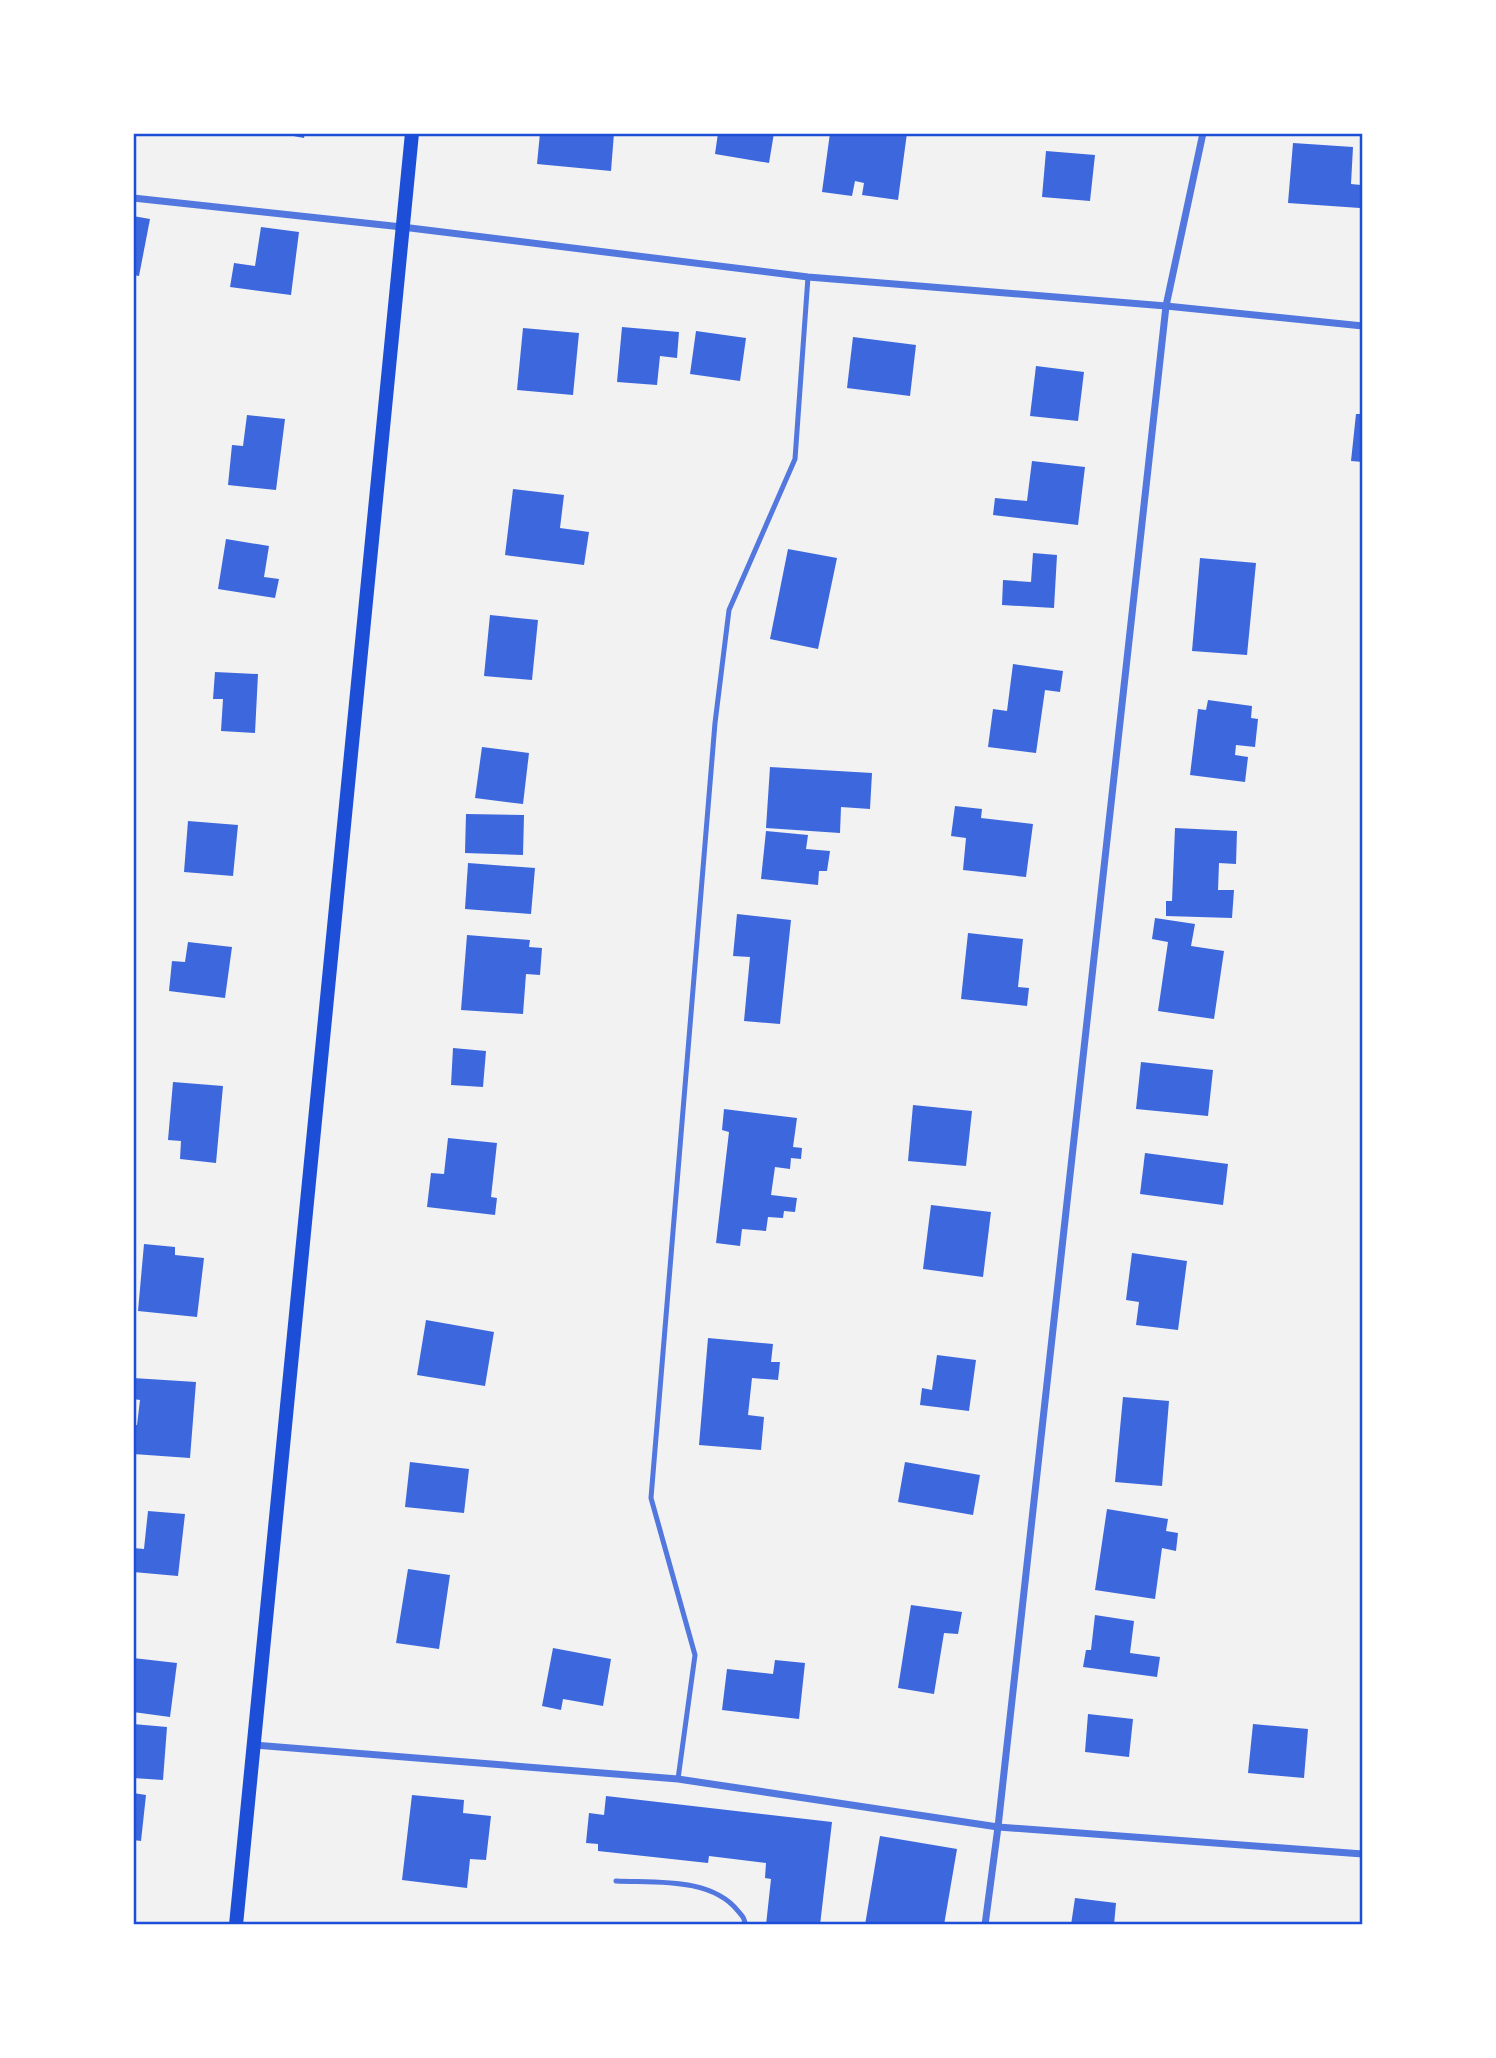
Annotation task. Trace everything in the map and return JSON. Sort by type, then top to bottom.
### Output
[{"type":"main road","points":[[236,1925],[412,133]]},
{"type":"street","points":[[985,1925],[1166,306],[1203,133]]},
{"type":"street","points":[[133,198],[808,276],[1166,306],[1363,326]]},
{"type":"street","points":[[253,1745],[678,1779],[998,1827],[1363,1854]]},
{"type":"lane","points":[[678,1779],[695,1655],[652,1498],[714,737],[729,610],[795,459],[808,276]]},
{"type":"lane","points":[[616,1881],[673,1884],[712,1891],[734,1906],[746,1920],[745,1925]]},
{"type":"building","points":[[277,133],[305,133],[304,138]]},
{"type":"building","points":[[540,133],[614,133],[611,171],[537,164]]},
{"type":"building","points":[[718,133],[774,133],[769,163],[715,154]]},
{"type":"building","points":[[830,133],[907,133],[898,200],[862,195],[864,183],[855,181],[852,196],[822,192]]},
{"type":"building","points":[[1293,143],[1353,147],[1351,184],[1361,185],[1360,208],[1288,203]]},
{"type":"building","points":[[1046,151],[1095,155],[1090,201],[1042,197]]},
{"type":"building","points":[[133,216],[150,219],[139,276],[133,275]]},
{"type":"building","points":[[261,227],[299,232],[291,295],[230,287],[234,263],[255,266]]},
{"type":"building","points":[[622,327],[679,332],[677,358],[660,356],[657,385],[617,382]]},
{"type":"building","points":[[523,328],[579,333],[573,395],[517,390]]},
{"type":"building","points":[[696,331],[746,338],[740,381],[690,374]]},
{"type":"building","points":[[853,337],[916,345],[910,396],[847,388]]},
{"type":"building","points":[[1036,366],[1084,372],[1078,421],[1030,416]]},
{"type":"building","points":[[1356,414],[1363,414],[1363,462],[1351,461]]},
{"type":"building","points":[[247,415],[285,419],[276,490],[228,485],[232,445],[243,446]]},
{"type":"building","points":[[1032,461],[1085,467],[1078,525],[993,515],[995,498],[1027,501]]},
{"type":"building","points":[[513,489],[564,495],[560,528],[589,532],[584,565],[505,555]]},
{"type":"building","points":[[226,539],[269,546],[264,577],[279,579],[275,598],[218,589]]},
{"type":"building","points":[[788,549],[837,558],[818,649],[770,639]]},
{"type":"building","points":[[1033,553],[1057,555],[1054,608],[1002,605],[1003,580],[1031,582]]},
{"type":"building","points":[[1200,558],[1256,563],[1247,655],[1192,651]]},
{"type":"building","points":[[490,615],[538,620],[532,680],[484,676]]},
{"type":"building","points":[[1013,664],[1063,671],[1060,692],[1045,690],[1036,753],[988,747],[993,709],[1007,711]]},
{"type":"building","points":[[215,672],[258,674],[255,733],[221,731],[223,699],[213,699]]},
{"type":"building","points":[[1208,700],[1252,706],[1251,718],[1258,719],[1255,747],[1236,745],[1235,755],[1248,757],[1245,782],[1190,775],[1198,709],[1206,710]]},
{"type":"building","points":[[482,747],[529,753],[523,804],[475,798]]},
{"type":"building","points":[[770,767],[872,773],[870,809],[841,807],[840,833],[766,828]]},
{"type":"building","points":[[955,806],[982,809],[981,818],[1033,824],[1026,877],[963,870],[966,838],[951,836]]},
{"type":"building","points":[[466,814],[524,815],[523,855],[465,853]]},
{"type":"building","points":[[188,821],[238,825],[233,876],[184,872]]},
{"type":"building","points":[[1175,828],[1237,831],[1236,864],[1219,863],[1218,890],[1234,890],[1232,918],[1166,916],[1166,901],[1172,901]]},
{"type":"building","points":[[766,831],[808,835],[806,849],[830,851],[827,871],[819,871],[818,885],[761,879]]},
{"type":"building","points":[[468,863],[535,868],[531,914],[465,909]]},
{"type":"building","points":[[737,914],[791,920],[780,1024],[744,1021],[750,957],[733,956]]},
{"type":"building","points":[[1155,918],[1195,924],[1191,946],[1224,951],[1214,1019],[1158,1011],[1168,942],[1152,939]]},
{"type":"building","points":[[968,933],[1023,939],[1018,987],[1029,988],[1027,1006],[961,999]]},
{"type":"building","points":[[467,935],[530,940],[529,947],[542,948],[540,975],[526,974],[523,1014],[461,1010]]},
{"type":"building","points":[[188,942],[232,947],[225,998],[169,991],[172,961],[185,962]]},
{"type":"building","points":[[453,1048],[486,1051],[483,1087],[451,1085]]},
{"type":"building","points":[[1141,1062],[1213,1070],[1208,1116],[1136,1109]]},
{"type":"building","points":[[173,1082],[223,1086],[216,1163],[180,1159],[181,1141],[168,1140]]},
{"type":"building","points":[[913,1105],[972,1111],[966,1166],[908,1161]]},
{"type":"building","points":[[724,1109],[797,1118],[793,1147],[802,1148],[801,1159],[791,1158],[790,1169],[775,1167],[771,1195],[797,1198],[795,1212],[784,1211],[783,1218],[768,1217],[766,1231],[742,1229],[740,1246],[716,1243],[729,1132],[722,1130]]},
{"type":"building","points":[[448,1138],[497,1143],[491,1197],[497,1198],[495,1215],[427,1207],[431,1173],[444,1174]]},
{"type":"building","points":[[1145,1153],[1228,1164],[1223,1205],[1140,1194]]},
{"type":"building","points":[[931,1205],[991,1212],[983,1277],[923,1269]]},
{"type":"building","points":[[144,1244],[175,1247],[175,1255],[204,1258],[197,1317],[138,1311]]},
{"type":"building","points":[[1132,1253],[1187,1261],[1178,1330],[1136,1325],[1139,1302],[1126,1300]]},
{"type":"building","points":[[426,1320],[494,1332],[485,1386],[417,1375]]},
{"type":"building","points":[[708,1338],[773,1344],[771,1362],[780,1362],[778,1380],[752,1378],[748,1415],[764,1417],[761,1450],[699,1445]]},
{"type":"building","points":[[937,1355],[976,1360],[969,1411],[920,1405],[922,1388],[932,1390]]},
{"type":"building","points":[[133,1378],[196,1382],[190,1458],[133,1454],[133,1425],[137,1425],[140,1400],[133,1399]]},
{"type":"building","points":[[1123,1397],[1169,1401],[1162,1486],[1115,1482]]},
{"type":"building","points":[[410,1462],[469,1469],[464,1513],[405,1507]]},
{"type":"building","points":[[905,1462],[980,1475],[973,1515],[898,1502]]},
{"type":"building","points":[[1107,1509],[1168,1519],[1166,1531],[1178,1533],[1176,1551],[1162,1548],[1155,1599],[1095,1590]]},
{"type":"building","points":[[148,1511],[185,1514],[178,1576],[133,1572],[133,1548],[144,1549]]},
{"type":"building","points":[[408,1569],[450,1575],[439,1649],[396,1643]]},
{"type":"building","points":[[911,1605],[962,1612],[958,1634],[944,1633],[934,1694],[898,1688]]},
{"type":"building","points":[[1095,1615],[1134,1621],[1130,1653],[1160,1657],[1157,1677],[1083,1667],[1086,1650],[1091,1650]]},
{"type":"building","points":[[553,1648],[611,1659],[603,1706],[563,1699],[561,1710],[542,1706]]},
{"type":"building","points":[[133,1658],[177,1663],[170,1717],[133,1712]]},
{"type":"building","points":[[775,1660],[805,1663],[799,1719],[722,1710],[727,1669],[773,1674]]},
{"type":"building","points":[[1088,1714],[1133,1719],[1129,1757],[1085,1752]]},
{"type":"building","points":[[133,1724],[167,1727],[163,1780],[133,1778]]},
{"type":"building","points":[[1253,1724],[1308,1729],[1304,1778],[1248,1773]]},
{"type":"building","points":[[133,1793],[146,1795],[141,1841],[133,1840]]},
{"type":"building","points":[[412,1795],[464,1800],[463,1813],[491,1816],[486,1860],[470,1859],[467,1888],[402,1880]]},
{"type":"building","points":[[606,1796],[832,1822],[820,1925],[766,1925],[771,1879],[765,1878],[766,1863],[709,1856],[708,1863],[598,1851],[598,1844],[586,1843],[589,1813],[604,1815]]},
{"type":"building","points":[[880,1836],[957,1849],[944,1925],[865,1925]]},
{"type":"building","points":[[1075,1898],[1116,1903],[1114,1925],[1071,1925]]}]
